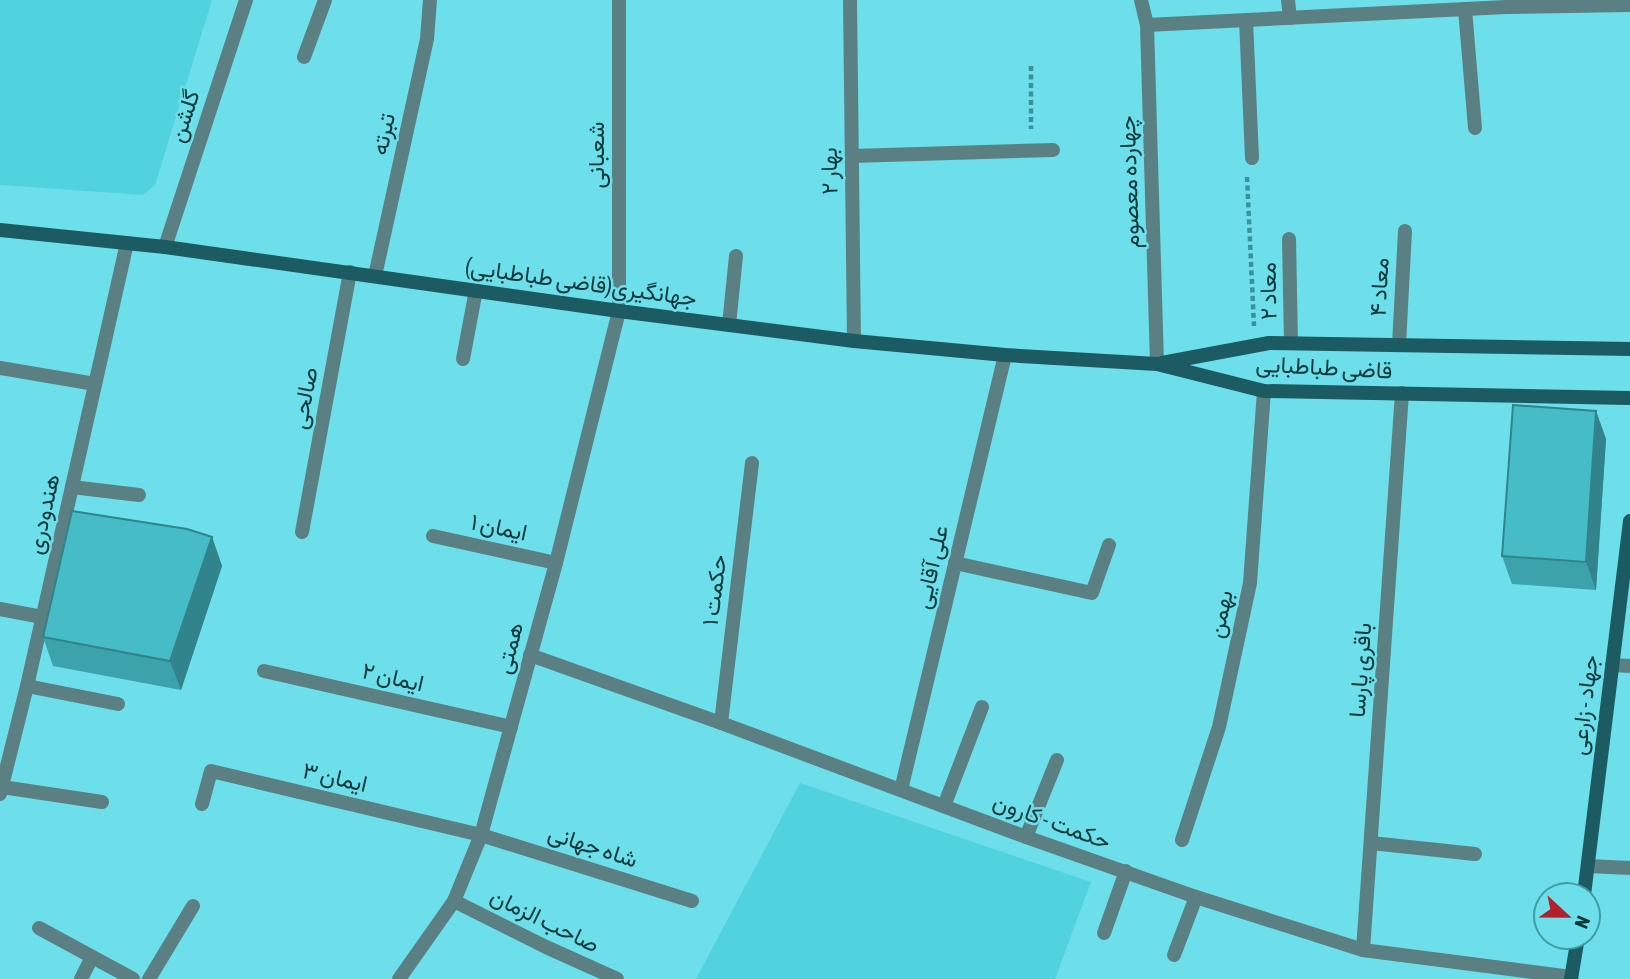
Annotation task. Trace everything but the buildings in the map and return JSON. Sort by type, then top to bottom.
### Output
[{"type":"street","name":"گلشن","points":[[165,247],[246,0]]},
{"type":"street","points":[[304,57],[325,0]]},
{"type":"street","name":"تبرته","points":[[375,276],[427,39],[430,0]]},
{"type":"street","name":"شعبانی","points":[[619,0],[619,310]]},
{"type":"street","name":"بهار ۲","points":[[850,0],[854,341]]},
{"type":"street","name":"چهارده معصوم","points":[[1141,0],[1147,25],[1157,364]]},
{"type":"street","points":[[1288,0],[1290,18]]},
{"type":"street","points":[[1147,25],[1465,9],[1505,4],[1630,5]]},
{"type":"street","points":[[1465,9],[1475,128]]},
{"type":"street","points":[[1246,20],[1252,158]]},
{"type":"street","points":[[852,156],[1053,150]]},
{"type":"street","name":"جهانگیری(قاضی طباطبایی)","points":[[0,230],[165,247],[854,341],[1005,355],[1157,364]]},
{"type":"street","name":"معاد ۴","points":[[1399,345],[1405,231]]},
{"type":"street","name":"معاد ۲","points":[[1289,239],[1292,343]]},
{"type":"street","name":"هندودری","points":[[1,791],[127,243]]},
{"type":"street","points":[[729,325],[736,256]]},
{"type":"street","name":"صالحی","points":[[302,532],[350,272]]},
{"type":"street","points":[[463,359],[475,290]]},
{"type":"street","name":"همتی","points":[[399,979],[454,901],[481,835],[556,563],[619,310]]},
{"type":"street","name":"قاضی طباطبایی","points":[[1157,364],[1269,342],[1630,349]]},
{"type":"street","name":"علی آقایی","points":[[901,790],[1005,355]]},
{"type":"street","name":"قاضی طباطبایی","points":[[1157,364],[1264,391],[1630,398]]},
{"type":"street","points":[[0,368],[95,384]]},
{"type":"street","name":"بهمن","points":[[1182,840],[1219,727],[1250,583],[1264,391]]},
{"type":"street","name":"باقری پارسا","points":[[1363,950],[1402,393]]},
{"type":"street","name":"حکمت ۱","points":[[721,723],[751,463]]},
{"type":"street","points":[[72,487],[139,495]]},
{"type":"street","name":"جهاد - زارعی","points":[[1586,881],[1630,520]]},
{"type":"street","name":"ایمان ۱","points":[[433,536],[556,563]]},
{"type":"street","points":[[955,563],[1092,593],[1109,545]]},
{"type":"street","points":[[0,609],[42,617]]},
{"type":"street","name":"حکمت - کارون","points":[[530,655],[1026,837],[1196,897],[1363,950],[1571,978]]},
{"type":"street","points":[[1612,665],[1630,666]]},
{"type":"street","name":"ایمان ۲","points":[[264,671],[511,727]]},
{"type":"street","points":[[27,686],[118,704]]},
{"type":"street","points":[[944,806],[982,707]]},
{"type":"street","points":[[1026,837],[1057,760]]},
{"type":"street","name":"ایمان ۳","points":[[202,804],[211,771],[481,835]]},
{"type":"street","points":[[1,791],[102,802]]},
{"type":"street","name":"شاه جهانی","points":[[481,835],[692,901]]},
{"type":"street","points":[[1371,844],[1475,855]]},
{"type":"street","points":[[1588,866],[1630,867]]},
{"type":"street","points":[[1104,933],[1126,871]]},
{"type":"street","points":[[1174,954],[1196,897]]},
{"type":"street","name":"صاحب الزمان","points":[[454,901],[617,979]]},
{"type":"street","points":[[149,979],[193,906]]},
{"type":"street","points":[[39,928],[133,979]]},
{"type":"street","points":[[1571,978],[1576,951]]},
{"type":"street","points":[[81,979],[92,957]]},
{"type":"path","points":[[1031,66],[1031,150]]},
{"type":"path","points":[[1252,158],[1246,157],[1255,345]]},
{"type":"shaded area","points":[[0,0],[212,0],[155,185],[143,195],[0,185]]},
{"type":"shaded area","points":[[800,783],[1091,882],[1055,979],[696,979]]}]
